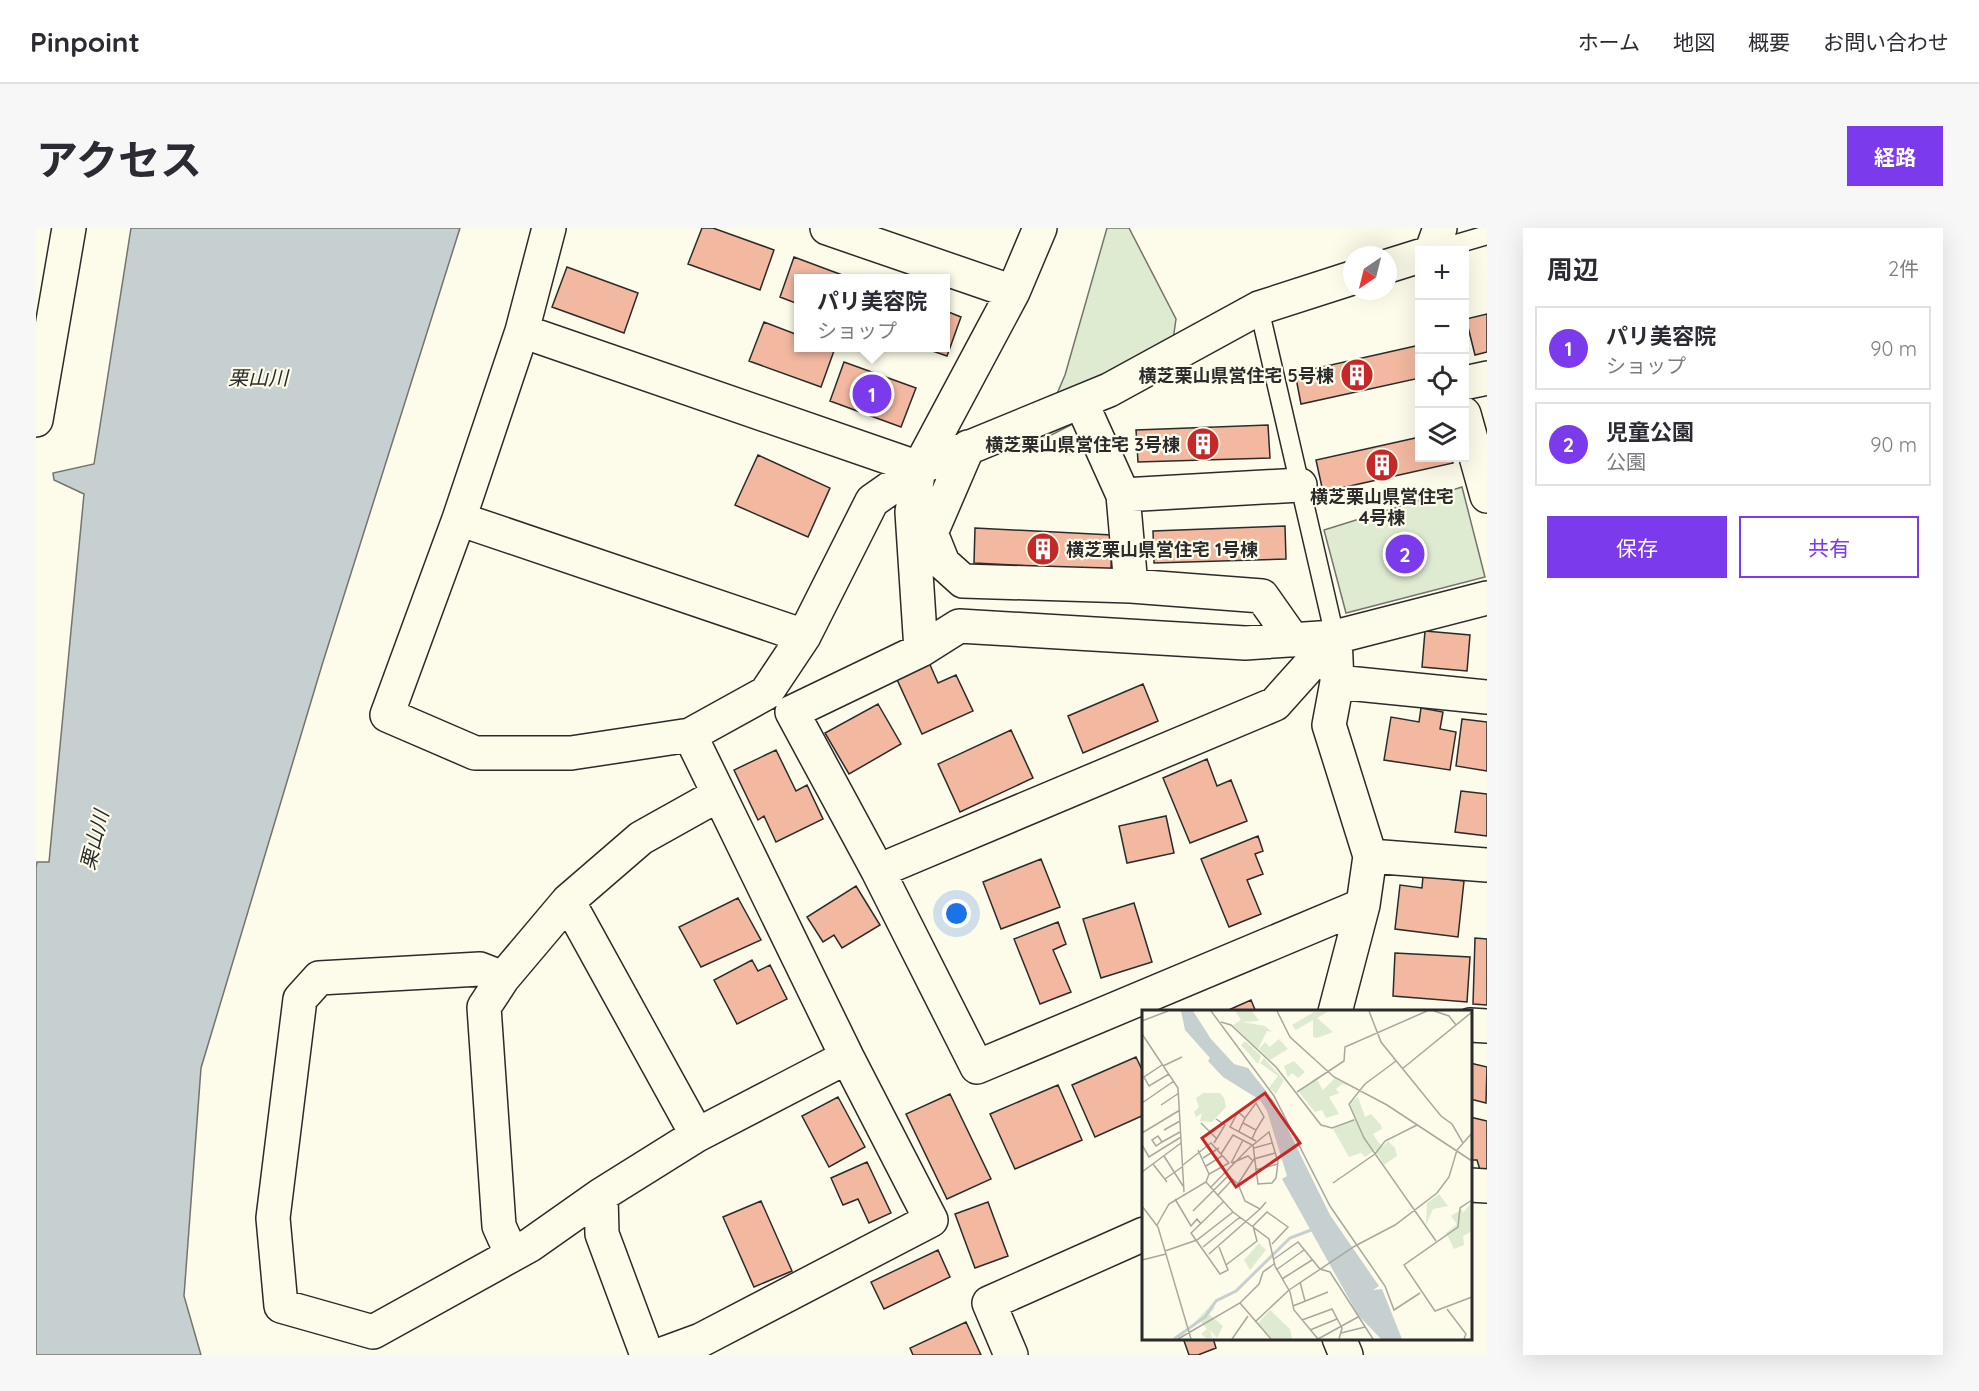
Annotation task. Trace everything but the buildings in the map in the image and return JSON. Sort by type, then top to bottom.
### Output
[{"type":"street","points":[[36,420],[69,228]]},
{"type":"street","points":[[549,228],[522,331],[459,519],[387,715],[475,753],[571,753],[690,735],[766,693],[804,636],[872,501],[919,468],[1109,390],[1259,308],[1343,281]]},
{"type":"street","points":[[827,228],[1013,292]]},
{"type":"street","points":[[921,650],[912,512],[919,468],[1013,292],[1040,228]]},
{"type":"street","points":[[1435,246],[1440,228]]},
{"type":"street","points":[[1397,263],[1415,257]]},
{"type":"street","points":[[522,331],[919,468]]},
{"type":"street","points":[[1469,382],[1487,378]]},
{"type":"street","points":[[1081,402],[1123,495],[1131,586]]},
{"type":"street","points":[[1469,432],[1486,493]]},
{"type":"street","points":[[968,447],[931,533],[944,563],[963,581],[1131,586],[1262,596],[1293,640]]},
{"type":"street","points":[[1123,495],[1300,485]]},
{"type":"street","points":[[459,519],[804,636]]},
{"type":"street","points":[[1363,905],[977,1067],[878,871],[792,712],[921,650],[959,626],[1245,643],[1335,637],[1487,598]]},
{"type":"street","points":[[878,871],[1275,704],[1335,637]]},
{"type":"street","points":[[1335,637],[1338,682],[1329,725],[1370,856],[1363,905],[1335,1010]]},
{"type":"street","points":[[1338,682],[1487,697]]},
{"type":"street","points":[[660,1355],[701,1340],[931,1220],[847,1057],[690,735]]},
{"type":"street","points":[[512,1255],[499,1226],[484,1007],[503,978],[568,901],[641,838],[718,795]]},
{"type":"street","points":[[1370,856],[1487,865]]},
{"type":"street","points":[[568,901],[697,1134]]},
{"type":"street","points":[[503,978],[480,969],[319,978],[300,999],[273,1218],[281,1306],[373,1332],[530,1245],[601,1195],[697,1134],[847,1057]]},
{"type":"street","points":[[1472,1025],[1487,1026]]},
{"type":"street","points":[[1472,1185],[1487,1186]]},
{"type":"street","points":[[601,1195],[602,1234],[647,1355]]},
{"type":"street","points":[[1011,1355],[989,1303],[1142,1234]]},
{"type":"street","points":[[1340,1340],[1346,1355]]},
{"type":"lane","points":[[1448,246],[1487,235]]},
{"type":"lane","points":[[1259,308],[1335,637]]},
{"type":"green space","points":[[1107,228],[1129,228],[1176,319],[1168,375],[1036,443],[1065,375]]},
{"type":"green space","points":[[1462,487],[1485,577],[1346,613],[1324,530]]},
{"type":"water","name":"栗山川","points":[[131,228],[460,228],[322,665],[201,1068],[184,1296],[201,1355],[36,1355],[36,867],[37,862],[49,862],[84,494],[54,480],[53,473],[94,464]]},
{"type":"place","name":"横芝栗山県営住宅 5号棟","points":[[1357,375]]},
{"type":"place","name":"パリ美容院","points":[[872,394]]},
{"type":"place","name":"横芝栗山県営住宅 3号棟","points":[[1203,444]]},
{"type":"place","name":"横芝栗山県営住宅 4号棟","points":[[1382,465]]},
{"type":"place","name":"横芝栗山県営住宅 1号棟","points":[[1043,549]]},
{"type":"place","name":"児童公園","points":[[1405,554]]}]
